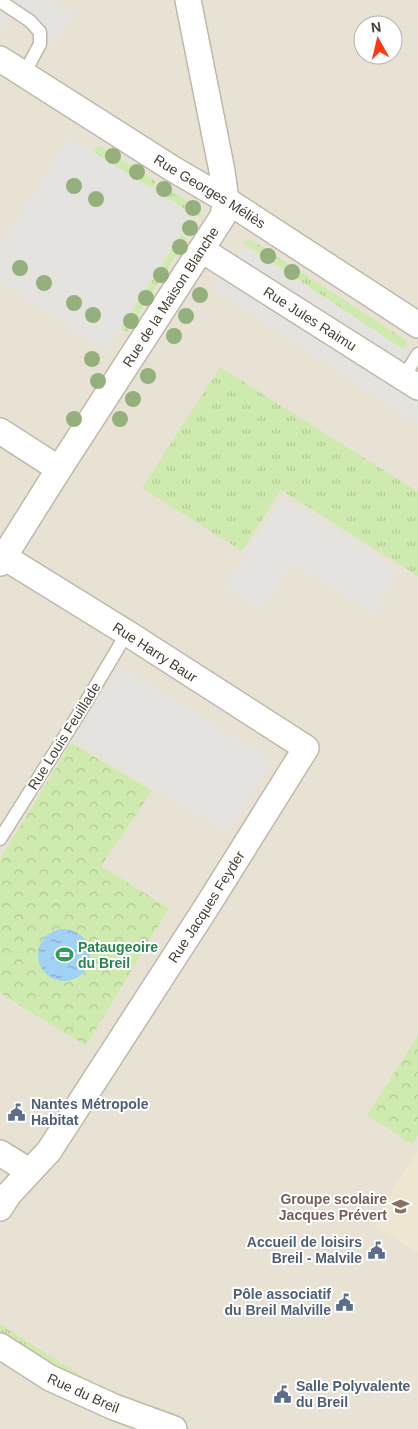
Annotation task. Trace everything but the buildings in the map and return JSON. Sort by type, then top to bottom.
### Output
[{"type":"street","name":"Rue de la Maison Blanche","points":[[2,560],[223,216],[226,200],[188,0]]},
{"type":"street","name":"Rue Georges Méliès","points":[[0,59],[173,169],[226,200],[418,326]]},
{"type":"street","name":"Rue Jules Raimu","points":[[202,250],[410,383]]},
{"type":"street","points":[[0,432],[59,469]]},
{"type":"street","name":"Rue Harry Baur","points":[[2,560],[127,633],[306,748]]},
{"type":"street","name":"Rue Jacques Feyder","points":[[0,1208],[9,1194],[49,1151],[206,908],[306,748]]},
{"type":"street","points":[[0,1153],[29,1171]]},
{"type":"street","name":"Rue du Breil","points":[[0,1346],[50,1378],[114,1407],[146,1424],[174,1429]]},
{"type":"lane","points":[[0,1],[30,21],[40,32],[40,44],[24,74]]},
{"type":"lane","points":[[410,383],[418,354]]},
{"type":"lane","name":"Rue Louis Feuillade","points":[[0,839],[127,633]]},
{"type":"shaded area","points":[[0,0],[418,0],[418,1429],[0,1429]]},
{"type":"shaded area","points":[[0,0],[48,0],[72,15],[53,46],[10,19],[1,32]]},
{"type":"shaded area","points":[[69,137],[191,213],[106,351],[0,282],[0,246]]},
{"type":"shaded area","points":[[244,246],[418,359],[418,423],[215,290]]},
{"type":"shaded area","points":[[282,497],[401,570],[374,613],[292,563],[262,611],[225,588]]},
{"type":"shaded area","points":[[119,666],[273,761],[228,833],[73,738]]},
{"type":"shaded area","name":"Groupe scolaire Jacques Prévert","points":[[418,1149],[418,1252],[375,1227],[394,1188]]},
{"type":"green space","points":[[99,146],[156,181],[152,188],[92,151]]},
{"type":"green space","points":[[159,185],[162,185],[200,210],[201,217],[191,213],[156,191]]},
{"type":"green space","points":[[181,235],[187,238],[127,332],[121,329]]},
{"type":"green space","points":[[247,240],[253,241],[406,340],[407,344],[404,350],[242,242]]},
{"type":"green space","points":[[220,367],[418,492],[418,576],[281,490],[242,551],[142,488]]},
{"type":"green space","points":[[71,743],[152,791],[101,866],[169,908],[86,1046],[0,993],[0,859]]},
{"type":"green space","points":[[418,1036],[418,1135],[412,1144],[367,1115]]},
{"type":"green space","points":[[0,1324],[93,1383],[119,1396],[175,1413],[172,1417],[86,1384],[34,1356],[0,1334]]},
{"type":"water","name":"Pataugeoire du Breil","points":[[64,929],[74,931],[82,937],[88,945],[90,955],[88,965],[82,973],[74,979],[64,981],[54,979],[46,973],[40,965],[38,955],[40,945],[46,937],[54,931]]},
{"type":"place","name":"Pataugeoire du Breil","points":[[64,955]]},
{"type":"place","name":"Nantes Métropole Habitat","points":[[17,1112]]},
{"type":"place","name":"Groupe scolaire Jacques Prévert","points":[[401,1207]]},
{"type":"place","name":"Accueil de loisirs Breil - Malvile","points":[[376,1250]]},
{"type":"place","name":"Pôle associatif du Breil Malville","points":[[345,1302]]},
{"type":"place","name":"Salle Polyvalente du Breil","points":[[282,1394]]}]
